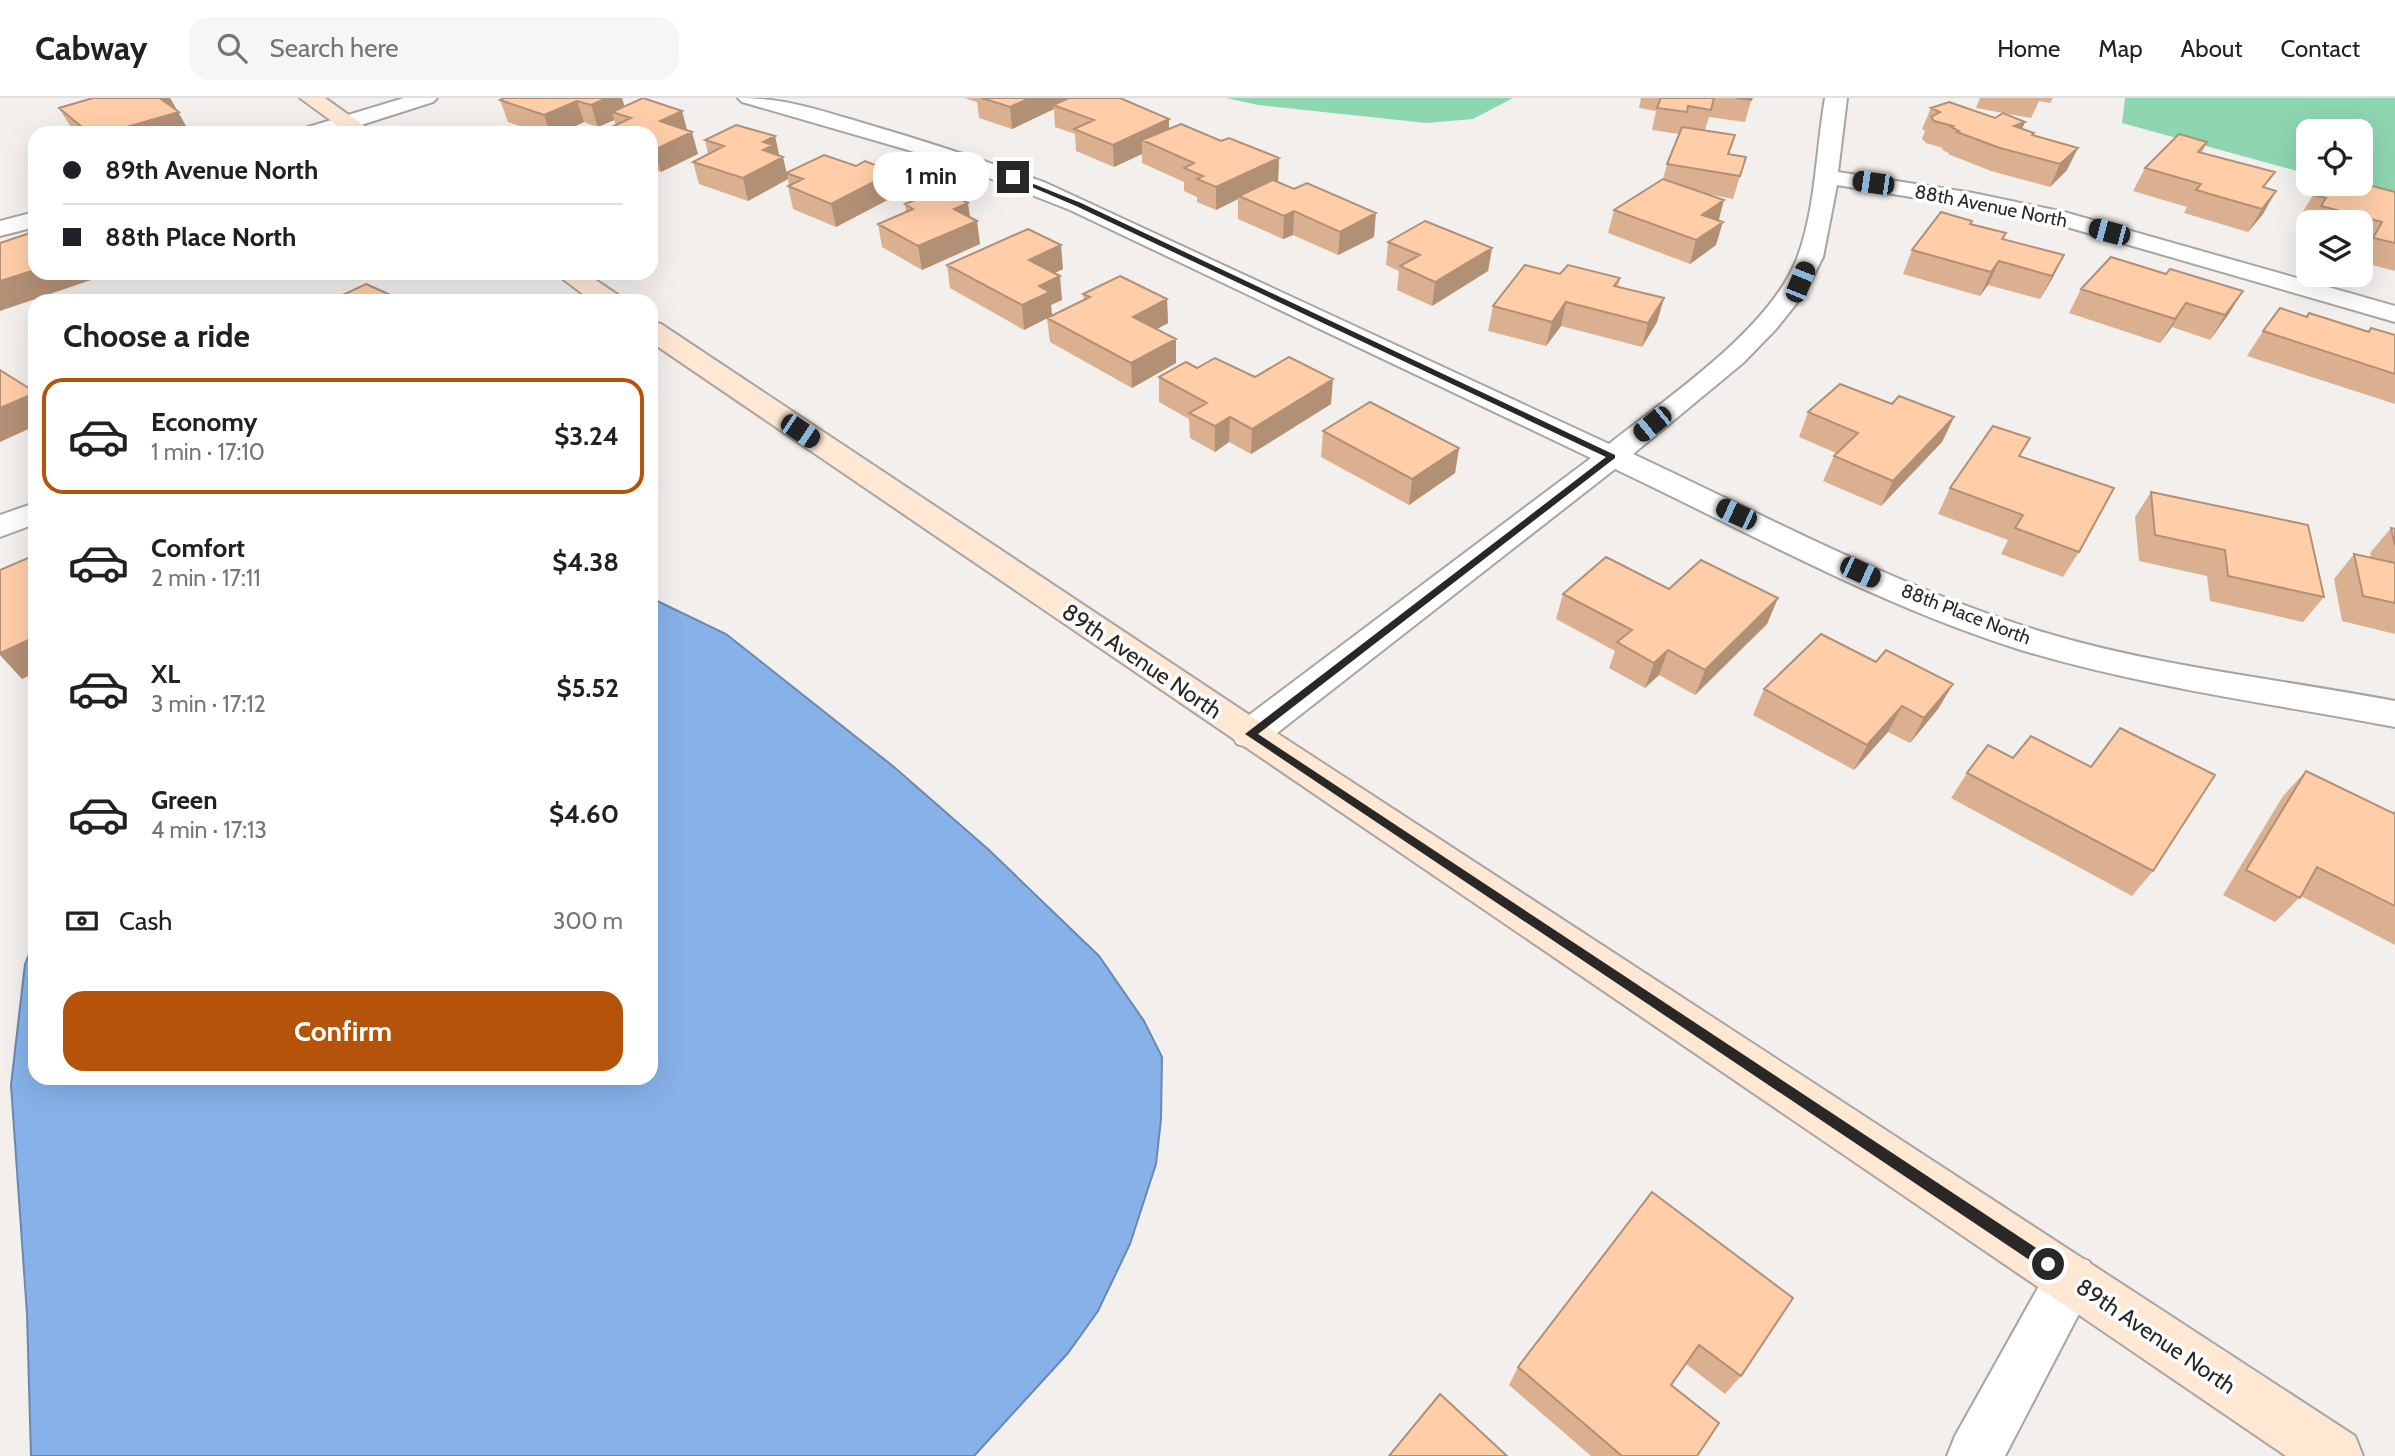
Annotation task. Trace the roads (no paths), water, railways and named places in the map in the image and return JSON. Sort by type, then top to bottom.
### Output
[{"type":"street","points":[[311,98],[352,126]]},
{"type":"street","points":[[360,126],[426,98]]},
{"type":"street","name":"88th Place North","points":[[750,98],[879,133],[1013,177],[1955,614],[2033,641],[2198,680],[2395,714]]},
{"type":"street","points":[[1250,734],[1713,376],[1771,319],[1800,282],[1818,236],[1828,177],[1829,132],[1836,98]]},
{"type":"street","name":"88th Avenue North","points":[[1828,177],[1973,200],[2064,219],[2395,314]]},
{"type":"street","points":[[0,229],[28,221]]},
{"type":"street","points":[[578,280],[599,294]]},
{"type":"street","name":"89th Avenue North","points":[[658,335],[1250,734],[2335,1456]]},
{"type":"street","points":[[0,527],[28,516]]},
{"type":"street","points":[[1975,1456],[2071,1279]]},
{"type":"water","points":[[658,601],[726,634],[894,767],[989,850],[1099,956],[1144,1021],[1162,1057],[1161,1119],[1156,1164],[1130,1244],[1098,1311],[1068,1353],[974,1456],[31,1456],[27,1314],[11,1085],[28,957],[28,1085],[658,1085]]}]
